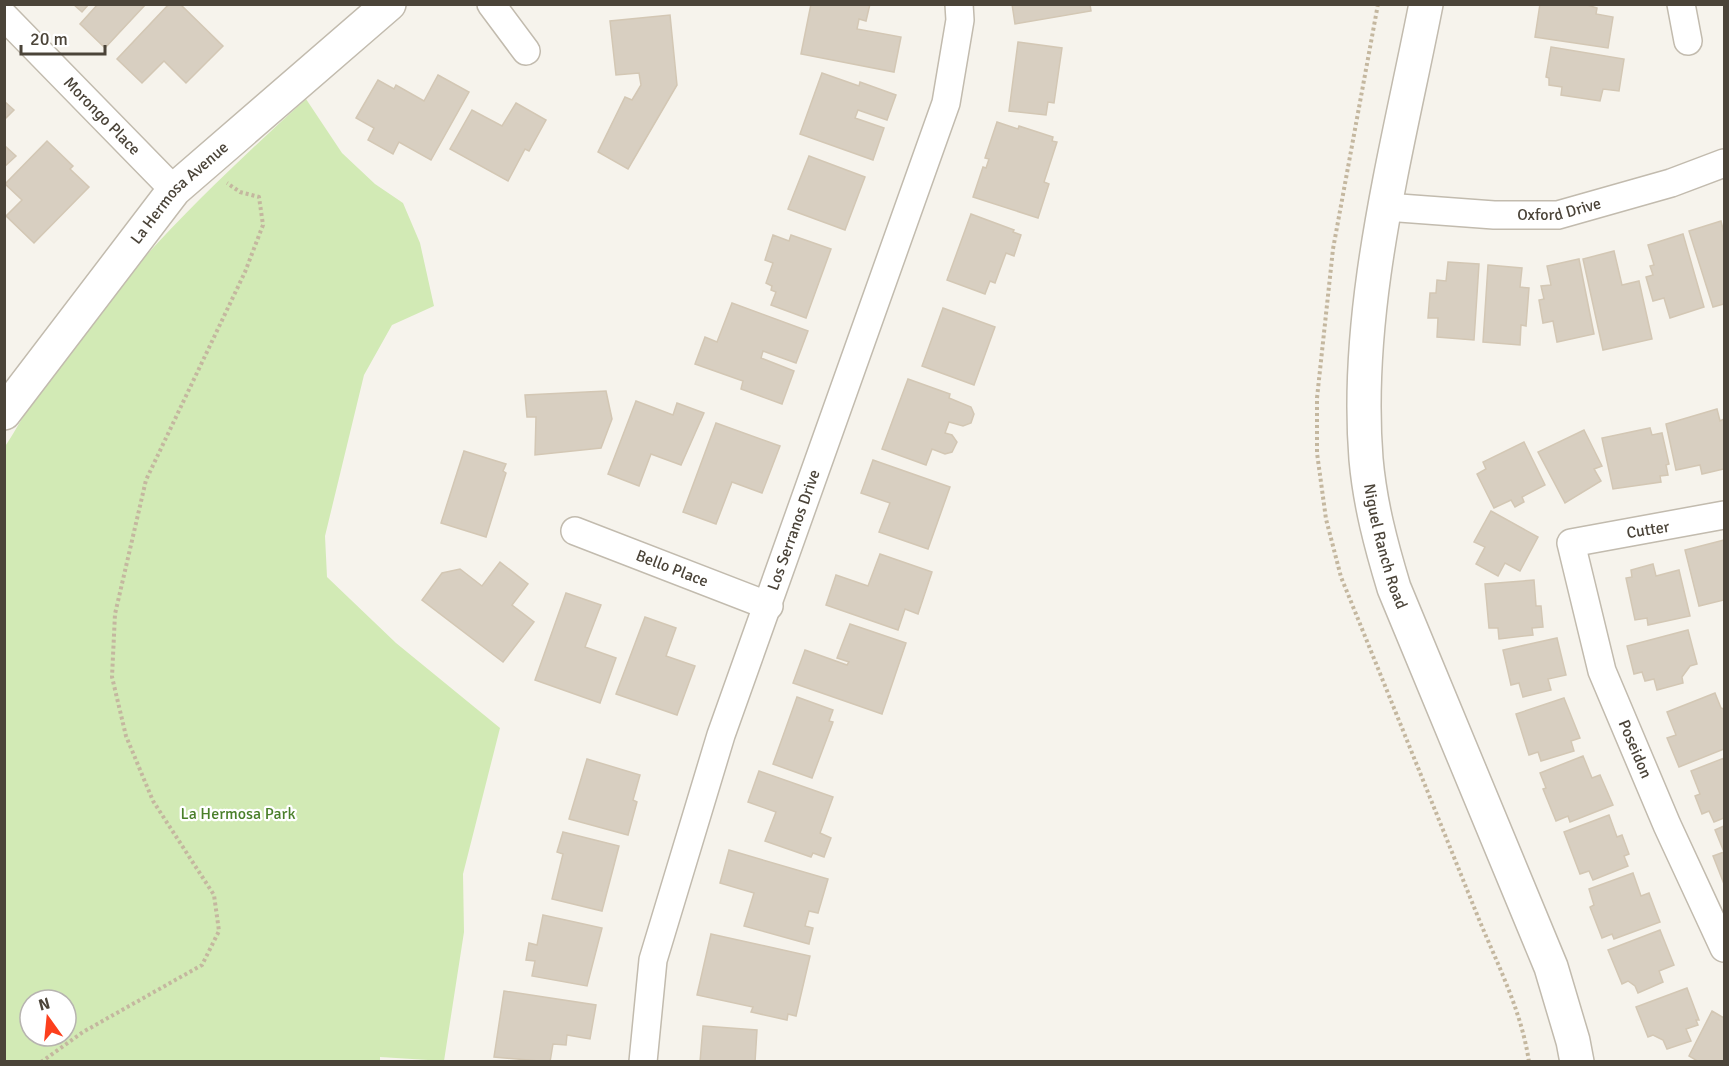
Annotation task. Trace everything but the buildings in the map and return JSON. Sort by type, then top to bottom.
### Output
[{"type":"street","name":"La Hermosa Avenue","points":[[4,413],[174,190],[389,4]]},
{"type":"street","points":[[491,4],[526,51]]},
{"type":"street","name":"Los Serranos Drive","points":[[643,1062],[653,960],[721,735],[769,606],[946,103],[960,20],[959,4]]},
{"type":"street","name":"Niguel Ranch Road","points":[[1426,4],[1386,207],[1368,331],[1364,389],[1366,460],[1376,525],[1394,588],[1551,967],[1577,1062]]},
{"type":"street","points":[[1681,4],[1688,41]]},
{"type":"street","name":"Morongo Place","points":[[4,16],[174,190]]},
{"type":"street","name":"Oxford Drive","points":[[1386,207],[1494,215],[1558,215],[1671,183],[1725,163]]},
{"type":"street","name":"Cutter","points":[[1571,543],[1725,515]]},
{"type":"street","name":"Bello Place","points":[[575,531],[769,606]]},
{"type":"street","name":"Poseidon","points":[[1571,543],[1602,671],[1667,825],[1725,948]]},
{"type":"path","points":[[41,1062],[83,1032],[202,965],[219,931],[214,895],[153,801],[126,736],[112,677],[116,614],[146,480],[245,272],[263,225],[259,197],[240,192],[201,166]]},
{"type":"green space","name":"La Hermosa Park","points":[[306,99],[342,153],[375,184],[403,203],[420,243],[434,306],[392,325],[364,375],[325,536],[327,577],[396,643],[500,728],[463,874],[464,932],[444,1061],[380,1057],[380,1062],[5,1061],[4,448],[35,397],[99,310],[164,236]]}]
